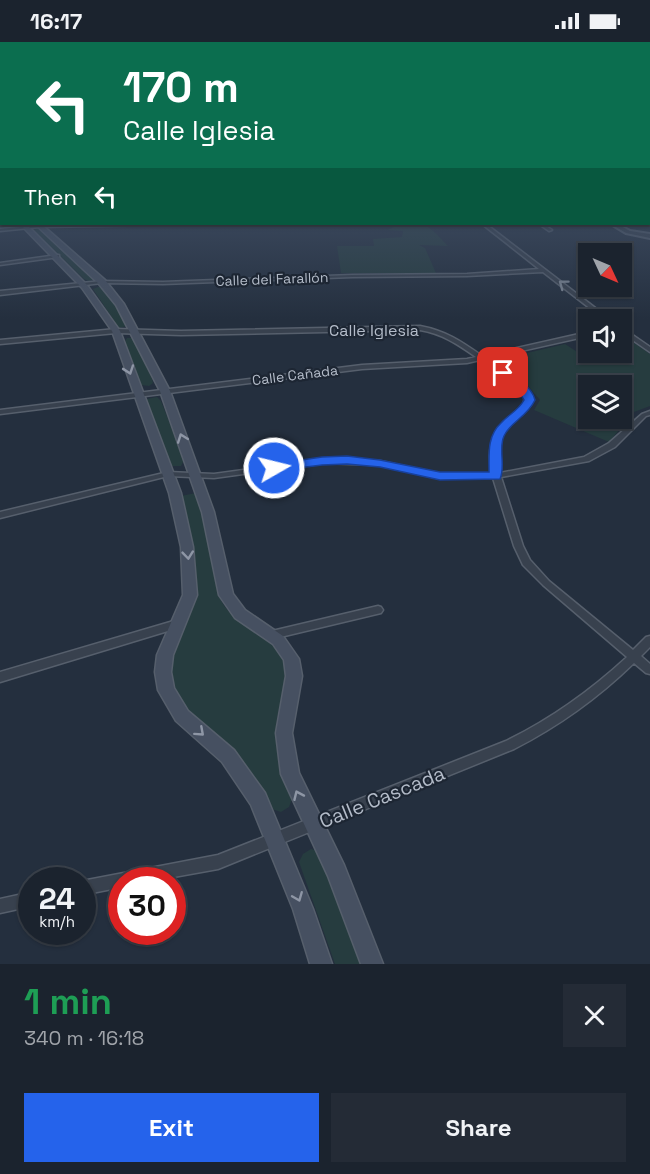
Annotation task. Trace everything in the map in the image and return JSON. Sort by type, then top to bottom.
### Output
[{"type":"main road","points":[[38,233],[84,283],[116,331],[168,474],[184,531],[191,583],[187,604],[177,624],[163,664],[163,681],[170,699],[182,716],[228,756],[265,812],[303,909],[321,964]]},
{"type":"main road","points":[[42,233],[102,282],[120,304],[165,391],[214,534],[226,595],[240,614],[272,635],[287,651],[294,676],[285,723],[284,743],[290,774],[337,872],[372,964]]},
{"type":"street","points":[[496,233],[595,309]]},
{"type":"street","points":[[634,233],[650,236]]},
{"type":"street","points":[[0,264],[57,256]]},
{"type":"street","name":"Calle del Farallón","points":[[0,293],[102,282],[163,283],[352,276],[467,275],[545,270]]},
{"type":"street","name":"Calle Iglesia","points":[[0,342],[116,331],[279,332],[396,327],[420,328],[448,336],[482,358],[528,394],[530,400],[525,410],[504,426],[497,437],[495,453],[496,476],[521,554],[530,568],[650,669]]},
{"type":"street","name":"Calle Cañada","points":[[0,412],[362,367],[482,358],[578,336]]},
{"type":"street","points":[[632,337],[650,350]]},
{"type":"street","points":[[0,515],[168,474],[214,476],[322,461],[347,460],[380,464],[440,476],[496,476],[586,459],[612,445],[644,415],[650,413]]},
{"type":"street","points":[[272,635],[378,610]]},
{"type":"street","points":[[0,677],[177,624]]},
{"type":"street","name":"Calle Cascada","points":[[96,885],[218,862],[313,826],[533,735],[573,710],[650,639]]},
{"type":"street","points":[[0,906],[18,902]]},
{"type":"green space","points":[[37,233],[45,233],[94,279],[89,281],[84,279]]},
{"type":"green space","points":[[403,233],[436,233],[439,236],[448,246],[419,245],[425,248],[436,273],[341,273],[337,246],[374,246],[373,239],[402,237]]},
{"type":"green space","points":[[101,286],[115,303],[127,326],[119,328],[93,289]]},
{"type":"green space","points":[[127,338],[134,338],[152,379],[153,383],[149,386],[141,385],[125,341]]},
{"type":"green space","points":[[632,343],[634,343],[650,354],[650,406],[632,414],[632,375],[578,375],[578,429],[534,410],[540,400],[527,385],[496,363],[497,360],[565,344],[578,352],[578,363],[632,363]]},
{"type":"green space","points":[[157,397],[161,401],[184,460],[181,466],[170,466],[146,401]]},
{"type":"green space","points":[[579,429],[620,429],[609,442]]},
{"type":"green space","points":[[196,493],[210,542],[220,599],[238,619],[274,644],[281,652],[287,668],[286,683],[277,719],[276,740],[281,770],[292,799],[289,807],[281,812],[272,809],[256,779],[241,759],[184,706],[173,686],[170,674],[171,662],[193,603],[196,579],[192,543],[181,496]]},
{"type":"green space","points":[[311,849],[319,851],[361,964],[335,964],[299,862],[303,854]]},
{"type":"route","points":[[274,468],[347,460],[440,476],[496,476],[497,437],[504,426],[525,410],[530,400],[528,394],[503,373]]}]
